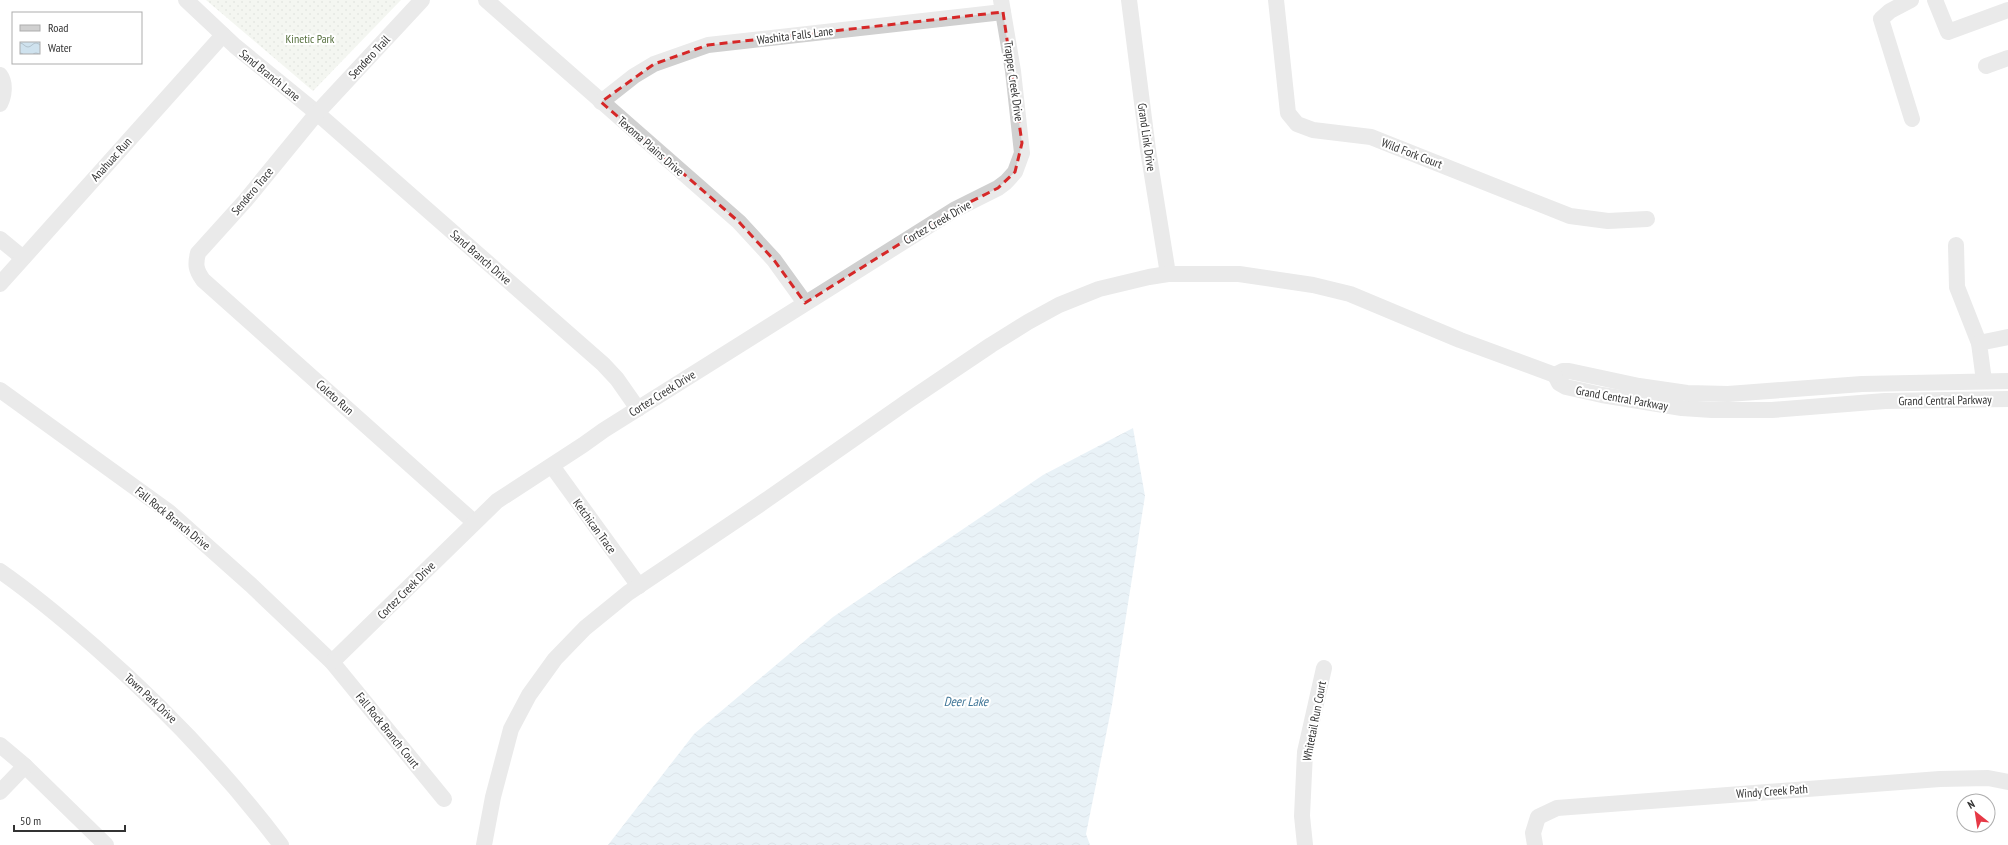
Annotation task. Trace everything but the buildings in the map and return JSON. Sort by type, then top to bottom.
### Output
[{"type":"street","name":"Sand Branch Lane","points":[[186,0],[223,35],[317,113]]},
{"type":"street","name":"Sendero Trail","points":[[317,113],[422,0]]},
{"type":"street","name":"Texoma Plains Drive","points":[[486,0],[739,222],[774,260],[805,304]]},
{"type":"street","name":"Grand Link Drive","points":[[1129,0],[1148,150],[1168,274]]},
{"type":"street","name":"Wild Fork Court","points":[[1276,0],[1288,113],[1297,124],[1313,130],[1371,137],[1570,216],[1608,221],[1647,218]]},
{"type":"street","points":[[1911,0],[1890,12],[1881,20],[1912,118]]},
{"type":"street","points":[[1935,0],[1948,32],[2008,10]]},
{"type":"street","name":"Washita Falls Lane","points":[[601,102],[634,76],[654,64],[708,45],[1002,6]]},
{"type":"street","name":"Trapper Creek Drive","points":[[1002,6],[1022,143],[1020,163]]},
{"type":"street","name":"Anahuac Run","points":[[0,284],[223,35]]},
{"type":"street","points":[[1986,66],[2008,58]]},
{"type":"street","points":[[0,75],[2,78],[4,96],[0,104]]},
{"type":"street","name":"Sendero Trace","points":[[197,271],[196,264],[198,253],[245,201],[317,113]]},
{"type":"street","name":"Sand Branch Drive","points":[[317,113],[603,364],[617,379],[638,409]]},
{"type":"street","name":"Cortez Creek Drive","points":[[332,662],[474,522],[498,501],[638,409],[954,210],[998,188],[1011,177],[1020,163]]},
{"type":"street","points":[[0,239],[23,258]]},
{"type":"street","points":[[1956,245],[1957,287],[1979,343],[1984,381]]},
{"type":"street","name":"Coleto Run","points":[[197,271],[203,280],[474,522]]},
{"type":"street","points":[[484,845],[493,797],[511,729],[529,695],[555,659],[585,628],[639,586],[759,505],[908,401],[1028,322],[1059,305],[1100,289],[1168,274],[1239,274],[1313,285],[1350,294],[1460,340],[1555,375]]},
{"type":"street","points":[[1979,343],[2008,337]]},
{"type":"street","name":"Grand Central Parkway","points":[[2008,381],[1862,384],[1728,394],[1687,393],[1639,386],[1563,371],[1555,375],[1559,383],[1566,387],[1602,396],[1682,408],[1743,410],[1849,403],[2008,399]]},
{"type":"street","name":"Fall Rock Branch Drive","points":[[0,390],[169,512],[251,584],[332,662]]},
{"type":"street","name":"Ketchican Trace","points":[[552,466],[639,586]]},
{"type":"street","name":"Town Park Drive","points":[[0,571],[36,596],[138,685],[174,719],[254,809],[281,845]]},
{"type":"street","name":"Fall Rock Branch Court","points":[[332,662],[444,799]]},
{"type":"street","name":"Whitetail Run Court","points":[[1305,845],[1302,816],[1305,752],[1324,668]]},
{"type":"street","points":[[0,745],[25,766],[106,845]]},
{"type":"street","points":[[0,792],[25,766]]},
{"type":"street","name":"Windy Creek Path","points":[[1535,845],[1533,833],[1538,817],[1557,808],[1940,779],[1988,778],[2008,782]]},
{"type":"highlighted area","points":[[1003,12],[1022,143],[1015,172],[998,188],[954,210],[805,303],[774,260],[739,222],[601,102],[654,64],[708,45]]},
{"type":"green space","name":"Kinetic Park","points":[[206,0],[401,0],[313,91]]},
{"type":"water","name":"Deer Lake","points":[[1133,428],[1145,496],[1112,705],[1086,834],[1090,845],[608,845],[694,734],[833,617],[1043,475]]}]
